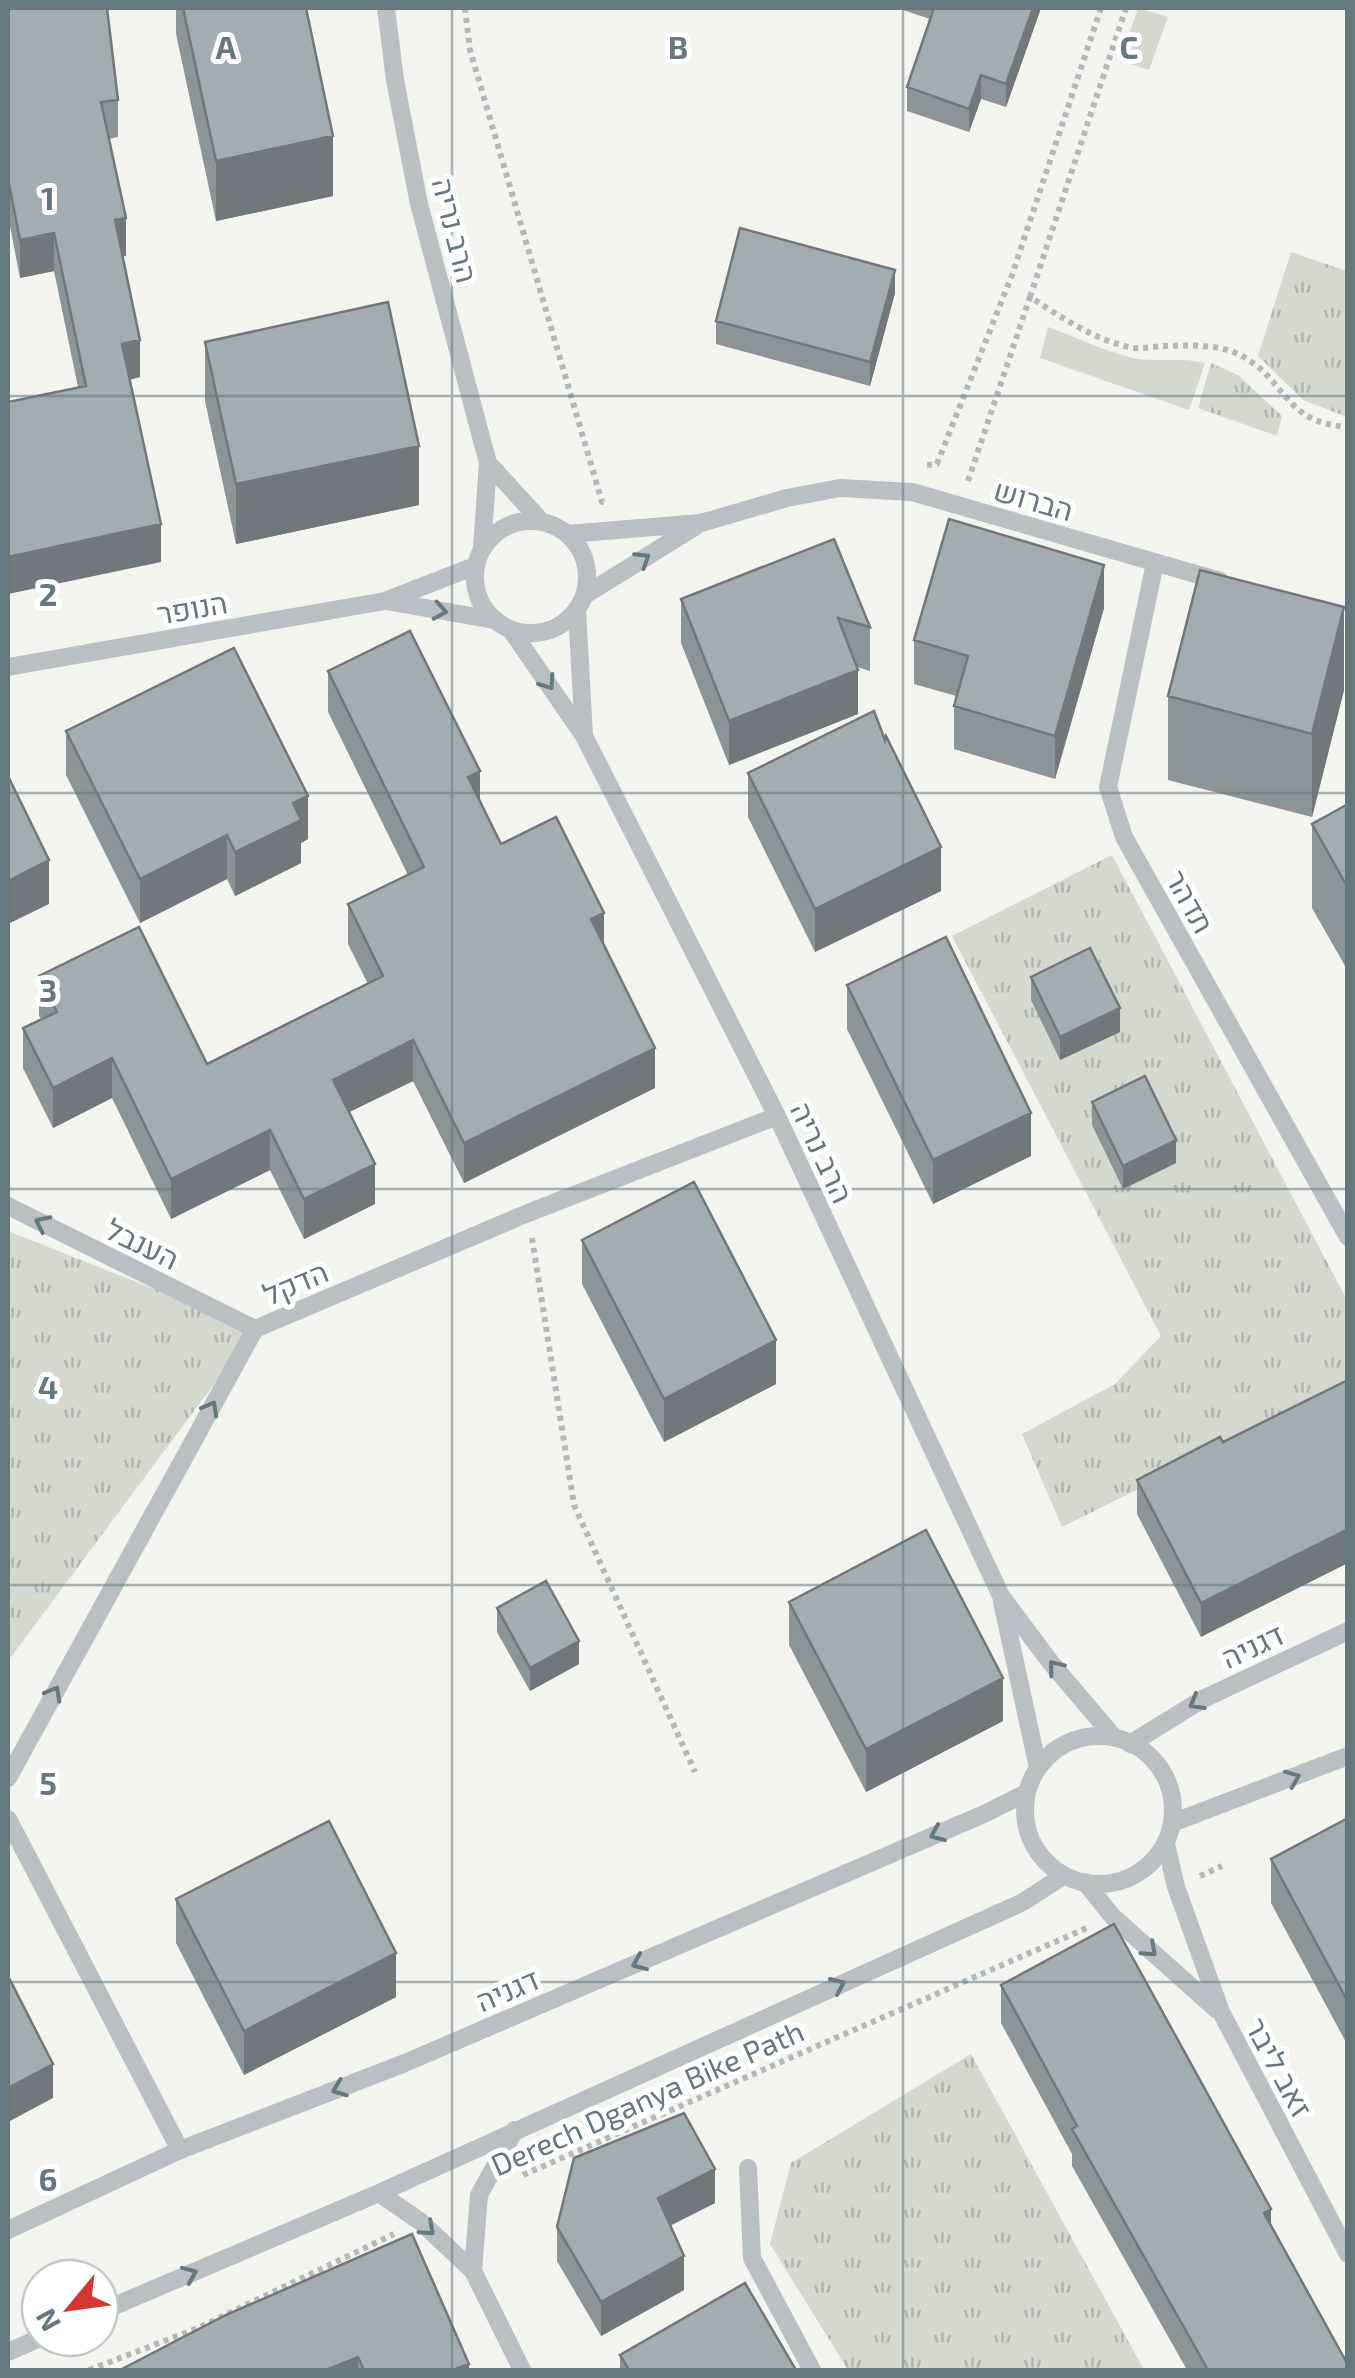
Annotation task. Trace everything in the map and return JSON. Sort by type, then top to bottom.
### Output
[{"type":"street","name":"הרב נריה","points":[[386,8],[394,80],[419,204],[488,462],[482,548]]},
{"type":"street","name":"הרב נריה","points":[[488,462],[541,521]]},
{"type":"street","name":"הברוש","points":[[568,534],[701,523],[787,498],[840,488],[912,492],[1242,588]]},
{"type":"street","points":[[541,521],[568,534],[585,561],[588,578],[581,603],[550,630],[530,634],[511,630],[494,620],[475,586],[475,566],[482,548],[495,533],[512,523],[541,521]]},
{"type":"street","name":"הברוש","points":[[581,603],[701,523]]},
{"type":"street","name":"תדהר","points":[[1155,562],[1108,788],[1124,837],[1348,1237]]},
{"type":"street","name":"הנופר","points":[[8,667],[386,601],[475,566]]},
{"type":"street","name":"הנופר","points":[[386,601],[494,620]]},
{"type":"street","name":"הרב נריה","points":[[581,603],[584,736]]},
{"type":"street","name":"הרב נריה","points":[[511,630],[584,736],[776,1116],[1001,1596],[1051,1663],[1122,1740]]},
{"type":"street","name":"הדקל","points":[[8,1778],[255,1329],[528,1213],[776,1116]]},
{"type":"street","name":"הענבל","points":[[8,1206],[255,1329]]},
{"type":"street","name":"הרב נריה","points":[[1001,1596],[1038,1768]]},
{"type":"street","name":"דגניה","points":[[1122,1740],[1348,1631]]},
{"type":"street","points":[[1072,1740],[1122,1740],[1150,1754],[1165,1774],[1173,1798],[1166,1844],[1135,1875],[1110,1883],[1063,1876],[1042,1856],[1030,1835],[1026,1793],[1038,1768],[1053,1751],[1072,1740]]},
{"type":"street","points":[[1172,1823],[1244,1799],[1348,1756]]},
{"type":"street","name":"דגניה","points":[[8,2230],[180,2150],[405,2063],[1026,1793]]},
{"type":"street","points":[[8,1819],[180,2150]]},
{"type":"street","name":"זאב ליבר","points":[[1166,1844],[1176,1887],[1220,2012],[1348,2254]]},
{"type":"street","points":[[120,2303],[379,2193],[1024,1902],[1063,1876]]},
{"type":"street","name":"זאב ליבר","points":[[1085,1882],[1112,1916],[1220,2012]]},
{"type":"street","points":[[473,2271],[479,2195],[516,2130]]},
{"type":"street","points":[[748,2168],[752,2258],[812,2370]]},
{"type":"street","points":[[379,2193],[422,2222],[473,2271],[522,2370]]},
{"type":"path","points":[[465,8],[470,50],[602,502],[622,500]]},
{"type":"path","points":[[917,466],[936,464],[944,447],[1012,275],[1102,8]]},
{"type":"path","points":[[960,506],[1126,8]]},
{"type":"path","points":[[1030,297],[1062,318],[1136,348],[1196,346],[1240,354],[1303,416],[1348,427]]},
{"type":"path","points":[[528,1213],[574,1505],[695,1772]]},
{"type":"path","points":[[1176,1887],[1222,1866]]},
{"type":"path","name":"Derech Dganya Bike Path","points":[[479,2195],[1112,1916]]},
{"type":"path","points":[[90,2370],[198,2328],[422,2222]]},
{"type":"green space","points":[[1138,8],[1168,17],[1149,70],[1120,61]]},
{"type":"green space","points":[[1291,252],[1347,271],[1347,417],[1303,400],[1258,356]]},
{"type":"green space","points":[[1048,327],[1133,358],[1205,363],[1189,410],[1040,358]]},
{"type":"green space","points":[[1211,363],[1238,375],[1282,416],[1277,436],[1198,408]]},
{"type":"green space","points":[[1112,855],[1347,1300],[1347,1386],[1062,1527],[1022,1434],[1115,1384],[1161,1336],[952,936]]},
{"type":"green space","points":[[8,1231],[255,1329],[8,1661]]},
{"type":"green space","points":[[971,2054],[1144,2370],[848,2370],[770,2244],[791,2163]]},
{"type":"building","points":[[8,8],[107,8],[118,100],[101,102],[126,218],[115,220],[140,340],[122,344],[161,524],[8,557],[8,402],[86,386],[54,233],[20,240],[8,179]]},
{"type":"building","points":[[183,8],[306,8],[333,136],[216,161]]},
{"type":"building","points":[[934,8],[1033,8],[1006,84],[981,75],[969,109],[907,87]]},
{"type":"building","points":[[740,228],[895,270],[870,362],[716,321]]},
{"type":"building","points":[[388,302],[419,446],[236,484],[205,342]]},
{"type":"building","points":[[949,519],[1104,565],[1055,736],[954,706],[968,656],[914,640]]},
{"type":"building","points":[[834,539],[870,627],[838,618],[858,670],[729,721],[681,599]]},
{"type":"building","points":[[1200,570],[1344,607],[1312,734],[1168,696]]},
{"type":"building","points":[[410,631],[480,771],[468,777],[501,844],[556,817],[604,913],[591,919],[655,1048],[464,1143],[413,1040],[333,1080],[375,1164],[304,1199],[270,1130],[171,1179],[112,1058],[53,1088],[23,1028],[57,1012],[39,976],[139,927],[207,1064],[383,976],[348,904],[424,867],[328,671]]},
{"type":"building","points":[[234,648],[308,796],[293,803],[301,820],[235,852],[227,835],[140,879],[66,731]]},
{"type":"building","points":[[874,711],[941,847],[815,909],[748,773]]},
{"type":"building","points":[[8,776],[49,860],[8,881]]},
{"type":"building","points":[[1348,804],[1348,888],[1312,824]]},
{"type":"building","points":[[946,937],[1031,1113],[933,1160],[847,985]]},
{"type":"building","points":[[1090,948],[1120,1008],[1060,1037],[1031,977]]},
{"type":"building","points":[[1145,1076],[1176,1140],[1123,1166],[1092,1102]]},
{"type":"building","points":[[694,1182],[776,1340],[664,1399],[582,1240]]},
{"type":"building","points":[[1348,1380],[1348,1529],[1201,1603],[1137,1480],[1220,1437],[1223,1442]]},
{"type":"building","points":[[926,1530],[1003,1678],[866,1749],[789,1602]]},
{"type":"building","points":[[546,1581],[579,1641],[530,1668],[497,1608]]},
{"type":"building","points":[[1348,1818],[1348,2002],[1271,1859]]},
{"type":"building","points":[[329,1821],[396,1953],[244,2031],[176,1899]]},
{"type":"building","points":[[1114,1924],[1271,2209],[1264,2213],[1348,2370],[1208,2370],[1072,2129],[1077,2126],[1001,1985]]},
{"type":"building","points":[[8,1976],[53,2064],[8,2088]]},
{"type":"building","points":[[684,2113],[715,2169],[658,2198],[684,2256],[601,2302],[557,2227],[574,2158]]},
{"type":"building","points":[[412,2234],[469,2364],[453,2370],[364,2370],[358,2357],[326,2370],[120,2370],[226,2315]]},
{"type":"building","points":[[745,2283],[796,2370],[629,2370],[620,2355]]}]
